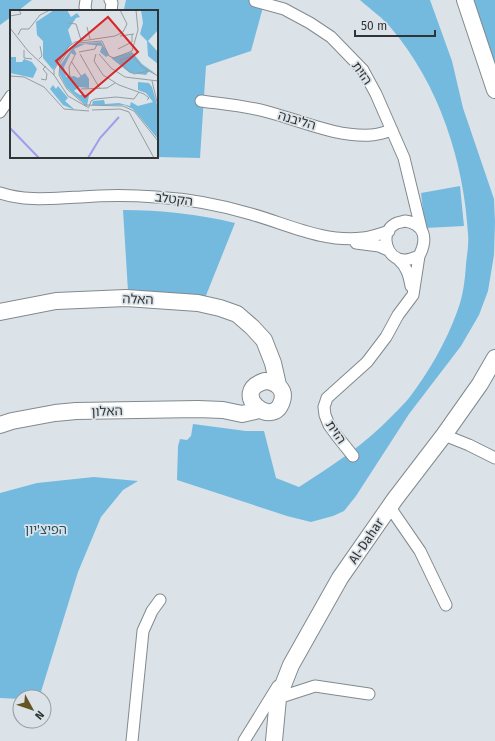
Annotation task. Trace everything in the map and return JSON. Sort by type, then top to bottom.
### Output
[{"type":"street","points":[[86,0],[86,10]]},
{"type":"street","points":[[110,0],[112,3],[111,10]]},
{"type":"street","points":[[464,0],[495,90]]},
{"type":"street","name":"הזית","points":[[255,2],[284,9],[310,23],[331,37],[363,70],[376,94],[404,158],[420,228]]},
{"type":"street","points":[[0,112],[10,97]]},
{"type":"street","name":"הליבנה","points":[[201,101],[242,106],[350,134],[372,135],[392,130]]},
{"type":"street","name":"הקטלב","points":[[0,193],[38,200],[104,196],[157,197],[189,201],[249,214],[312,234],[344,238],[362,238],[392,228]]},
{"type":"street","points":[[412,196],[406,214],[402,221],[392,228],[386,237],[386,243],[388,250],[404,265],[408,273],[413,295]]},
{"type":"street","points":[[392,228],[405,221],[412,222],[420,228],[424,237],[424,243],[419,256],[410,259],[398,259]]},
{"type":"street","name":"הקטלב","points":[[344,238],[352,242],[379,246],[388,250]]},
{"type":"street","name":"הזית","points":[[353,456],[337,436],[325,415],[324,408],[327,398],[367,362],[386,337],[398,315],[413,295],[419,256]]},
{"type":"street","name":"האלה","points":[[0,312],[56,301],[126,298],[198,303],[237,314],[252,327],[264,340],[273,363],[278,385]]},
{"type":"street","points":[[253,386],[265,380],[278,385],[283,395],[283,400],[279,407],[271,412],[265,412],[259,410],[253,405],[253,386],[264,371],[264,340]]},
{"type":"street","name":"Al-Dahar","points":[[274,741],[278,698],[290,665],[340,578],[390,506],[444,435],[480,384],[495,358]]},
{"type":"street","name":"האלון","points":[[216,410],[239,401],[253,386]]},
{"type":"street","name":"האלון","points":[[0,425],[12,421],[55,413],[76,411],[172,409],[216,410],[242,414],[259,410]]},
{"type":"street","points":[[444,435],[495,458]]},
{"type":"street","points":[[390,506],[420,551],[446,605]]},
{"type":"street","points":[[132,741],[143,631],[152,611],[160,600]]},
{"type":"street","points":[[244,741],[290,665]]},
{"type":"street","points":[[278,698],[315,686],[369,694]]},
{"type":"green space","points":[[0,0],[32,0],[19,10],[10,10],[10,18],[0,25]]},
{"type":"green space","points":[[126,0],[265,0],[251,51],[206,66],[200,158],[158,157],[158,10],[123,10]]},
{"type":"green space","points":[[360,0],[430,0],[452,61],[463,108],[494,199],[494,255],[488,291],[479,315],[461,346],[409,414],[356,496],[344,511],[333,516],[311,522],[287,516],[177,480],[178,446],[180,439],[187,440],[191,436],[193,424],[246,431],[264,431],[276,478],[299,487],[336,463],[359,445],[403,405],[430,367],[453,323],[462,294],[468,242],[466,207],[455,152],[435,99],[423,74],[408,50],[391,28]]},
{"type":"green space","points":[[470,0],[495,0],[495,70]]},
{"type":"green space","points":[[460,186],[464,226],[425,228],[421,193]]},
{"type":"green space","points":[[123,210],[179,213],[235,223],[205,298],[171,293],[128,291]]},
{"type":"green space","name":"הפיצ'יון","points":[[94,477],[138,481],[123,490],[101,517],[78,572],[42,689],[12,689],[12,699],[0,698],[0,493],[37,483]]}]
